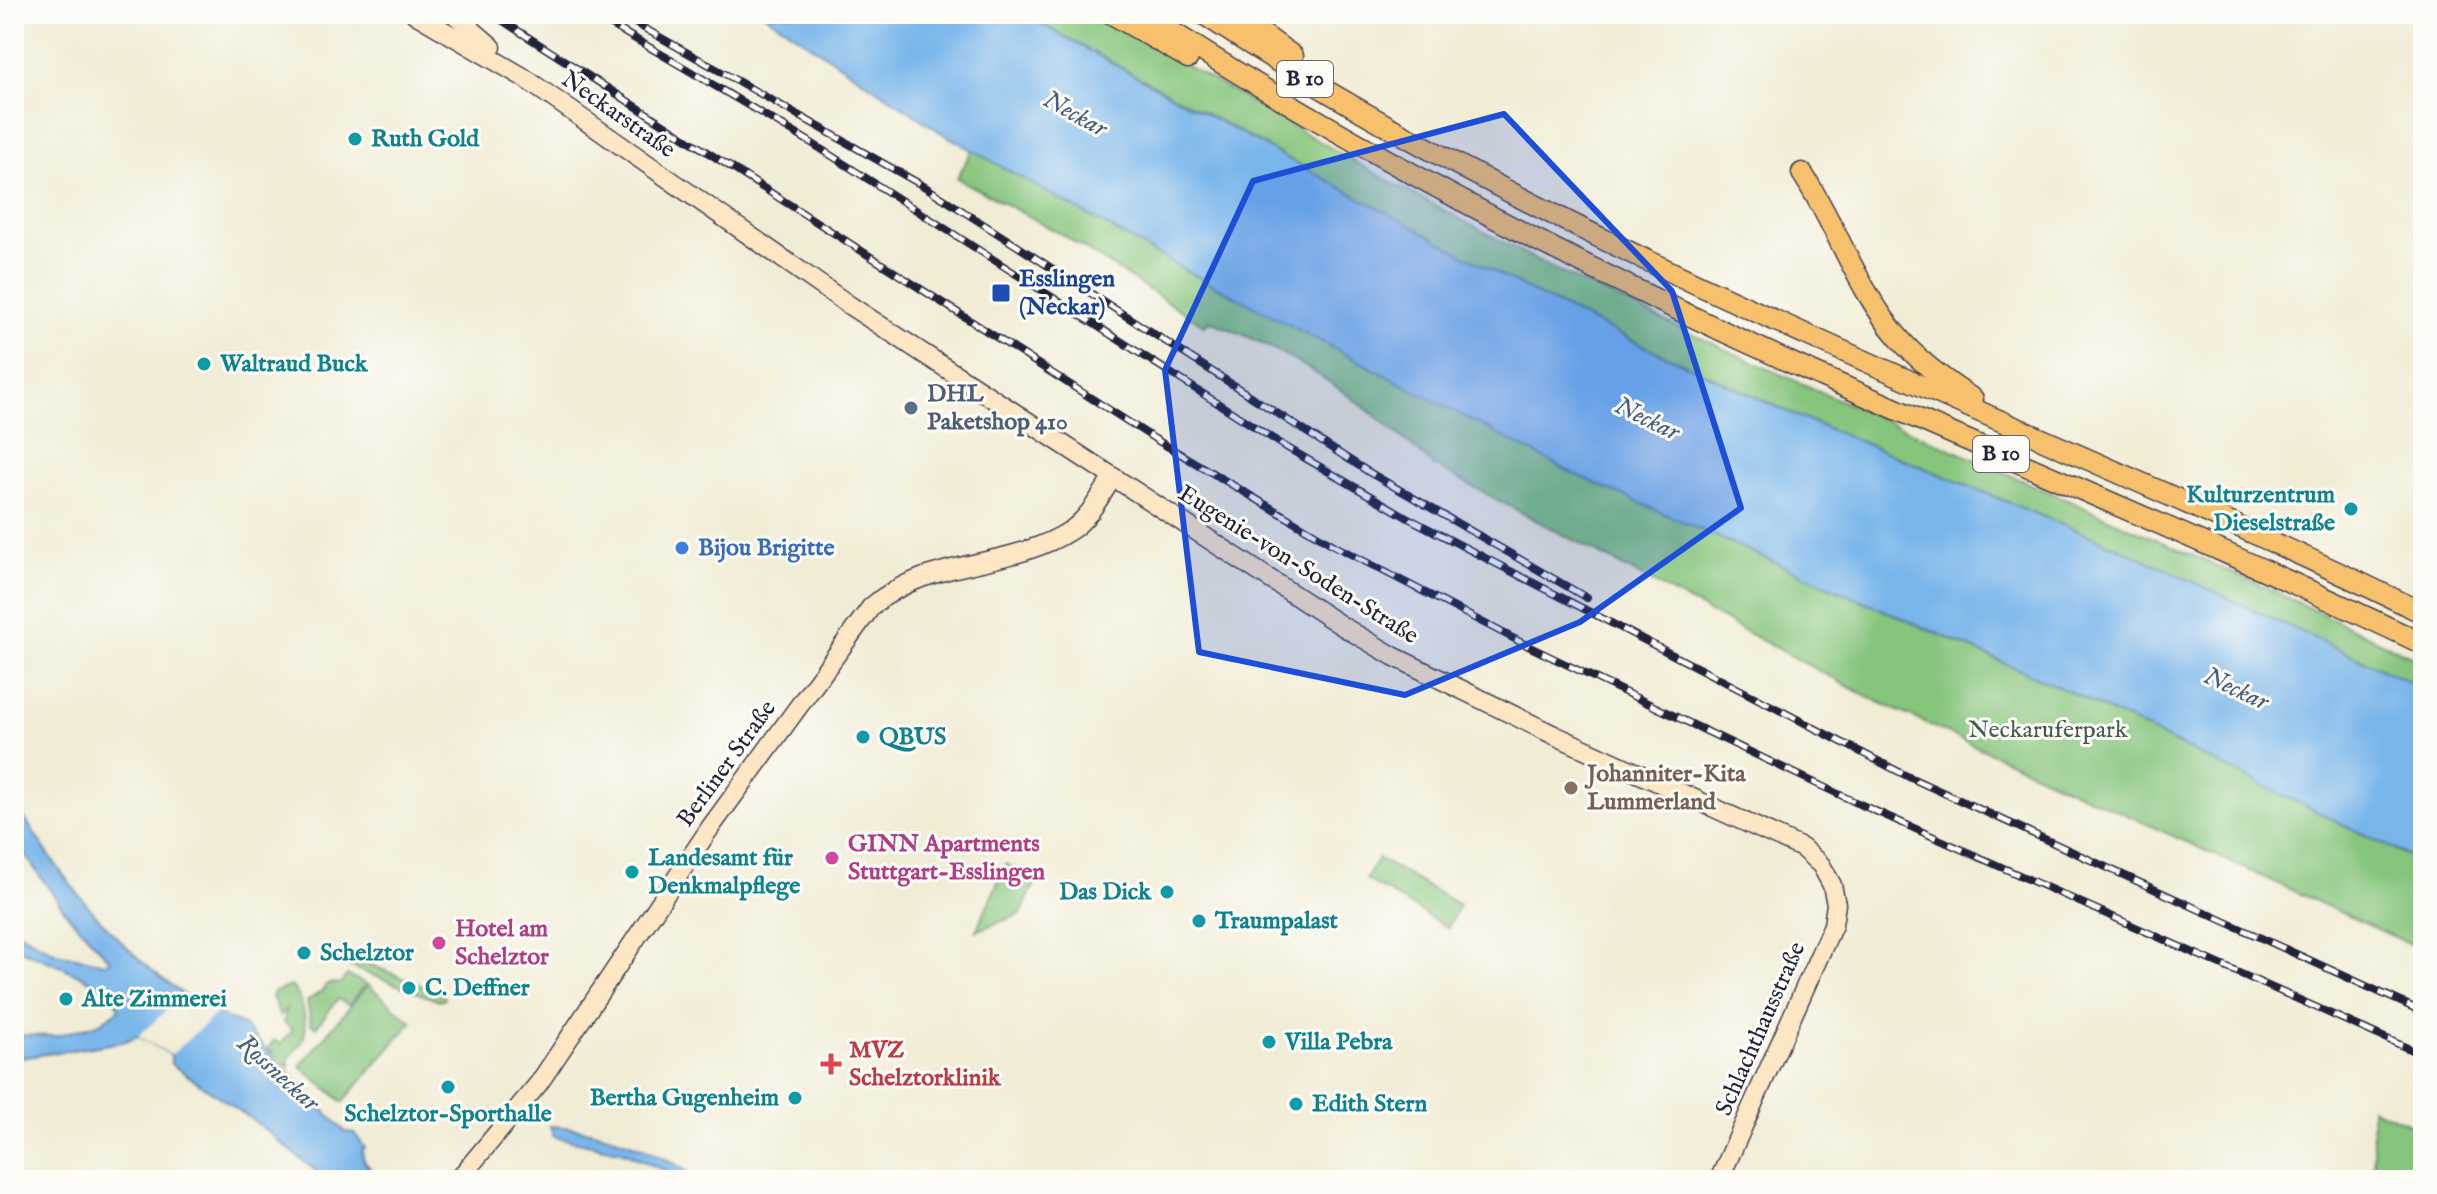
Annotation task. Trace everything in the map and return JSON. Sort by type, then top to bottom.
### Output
[{"type":"highway","points":[[1112,14],[1228,80],[1345,137]]},
{"type":"highway","name":"B 10","points":[[1144,14],[1345,137],[1491,217],[1654,299],[1807,370],[2218,548],[2423,644]]},
{"type":"highway","name":"B 10","points":[[1203,14],[1409,140],[1678,277],[2423,613]]},
{"type":"highway","points":[[1235,14],[1409,140]]},
{"type":"highway","points":[[1802,173],[1832,221],[1870,297],[1896,335],[1934,372],[2013,426]]},
{"type":"main road","name":"Neckarstraße","points":[[415,14],[523,77],[789,264]]},
{"type":"main road","points":[[454,14],[523,77]]},
{"type":"main road","name":"Eugenie-von-Soden-Straße","points":[[789,264],[1393,656],[1634,773],[1694,796],[1802,848],[1821,865],[1834,895]]},
{"type":"main road","name":"Berliner Straße","points":[[458,1180],[539,1083],[710,828],[871,607],[892,590],[919,578],[1031,546],[1071,530],[1088,513],[1113,477]]},
{"type":"main road","name":"Schlachthausstraße","points":[[1719,1180],[1829,935],[1835,915],[1834,895]]},
{"type":"highlighted area","points":[[1504,114],[1672,291],[1741,508],[1580,622],[1405,695],[1199,652],[1165,370],[1253,181]]},
{"type":"green space","points":[[1023,14],[1096,14],[1391,182],[1557,271],[1753,362],[2274,591],[2423,662],[2423,688],[2122,549],[1795,415],[1629,339],[1532,292]]},
{"type":"green space","name":"Neckaruferpark","points":[[972,150],[1187,271],[1574,474],[2066,690],[2423,863],[2423,950],[1870,698],[1434,466],[1382,421],[1300,364],[1209,321],[1205,326],[1063,235],[957,178]]},
{"type":"green space","points":[[1378,858],[1459,905],[1448,928],[1366,879]]},
{"type":"green space","points":[[1006,864],[1037,878],[1021,914],[976,931]]},
{"type":"green space","points":[[346,955],[443,994],[445,999],[439,1001],[343,964]]},
{"type":"green space","points":[[347,975],[366,984],[349,1005],[338,999],[316,1027],[311,1024],[307,1001],[327,984],[341,983]]},
{"type":"green space","points":[[368,985],[412,1022],[343,1102],[300,1066]]},
{"type":"green space","points":[[291,986],[301,1003],[305,1031],[301,1043],[288,1060],[289,1068],[268,1048],[274,1040],[281,1044],[293,1030],[284,1022],[286,1009],[280,1016],[272,997],[274,992]]},
{"type":"green space","points":[[2372,1108],[2423,1130],[2423,1180],[2374,1180]]},
{"type":"water","name":"Neckar","points":[[764,14],[1023,14],[1532,292],[1629,339],[1795,415],[2122,549],[2423,688],[2423,863],[2066,690],[1574,474],[1187,271],[942,133]]},
{"type":"water","name":"Rossneckar","points":[[14,800],[57,866],[111,932],[174,987],[208,1009],[243,1025],[345,1132],[354,1133],[365,1148],[362,1151],[364,1161],[380,1180],[327,1180],[254,1121],[171,1064],[171,1055],[138,1036],[122,1042],[14,1059],[14,1035],[56,1036],[98,1024],[119,1010],[104,990],[90,981],[14,947],[14,930],[56,953],[105,963],[111,961],[69,916],[14,840]]},
{"type":"water","points":[[550,1126],[589,1131],[629,1142],[666,1159],[700,1180],[685,1180],[624,1152],[554,1137]]},
{"type":"pier","points":[[185,994],[217,1013],[171,1055],[138,1036]]},
{"type":"railway","points":[[492,14],[1155,439],[1337,547],[1532,648],[1853,801],[2423,1055]]},
{"type":"railway","points":[[593,14],[810,142],[1286,447],[1410,519],[1909,777],[2423,1012]]},
{"type":"railway","points":[[619,14],[927,188],[1367,471],[1587,598]]},
{"type":"place","name":"Ruth Gold","points":[[355,139]]},
{"type":"place","name":"Esslingen (Neckar)","points":[[1001,293]]},
{"type":"place","name":"Waltraud Buck","points":[[204,364]]},
{"type":"place","name":"DHL Paketshop 410","points":[[911,408]]},
{"type":"place","name":"Kulturzentrum Dieselstraße","points":[[2351,509]]},
{"type":"place","name":"Bijou Brigitte","points":[[682,548]]},
{"type":"place","name":"QBUS","points":[[863,737]]},
{"type":"place","name":"Johanniter-Kita Lummerland","points":[[1571,788]]},
{"type":"place","name":"GINN Apartments Stuttgart-Esslingen","points":[[832,858]]},
{"type":"place","name":"Landesamt für Denkmalpflege","points":[[632,872]]},
{"type":"place","name":"Das Dick","points":[[1167,892]]},
{"type":"place","name":"Traumpalast","points":[[1199,921]]},
{"type":"place","name":"Hotel am Schelztor","points":[[439,943]]},
{"type":"place","name":"Schelztor","points":[[304,953]]},
{"type":"place","name":"C. Deffner","points":[[409,988]]},
{"type":"place","name":"Alte Zimmerei","points":[[66,999]]},
{"type":"place","name":"Villa Pebra","points":[[1269,1042]]},
{"type":"place","name":"MVZ Schelztorklinik","points":[[831,1064]]},
{"type":"place","name":"Schelztor-Sporthalle","points":[[448,1087]]},
{"type":"place","name":"Bertha Gugenheim","points":[[795,1098]]},
{"type":"place","name":"Edith Stern","points":[[1296,1104]]}]
